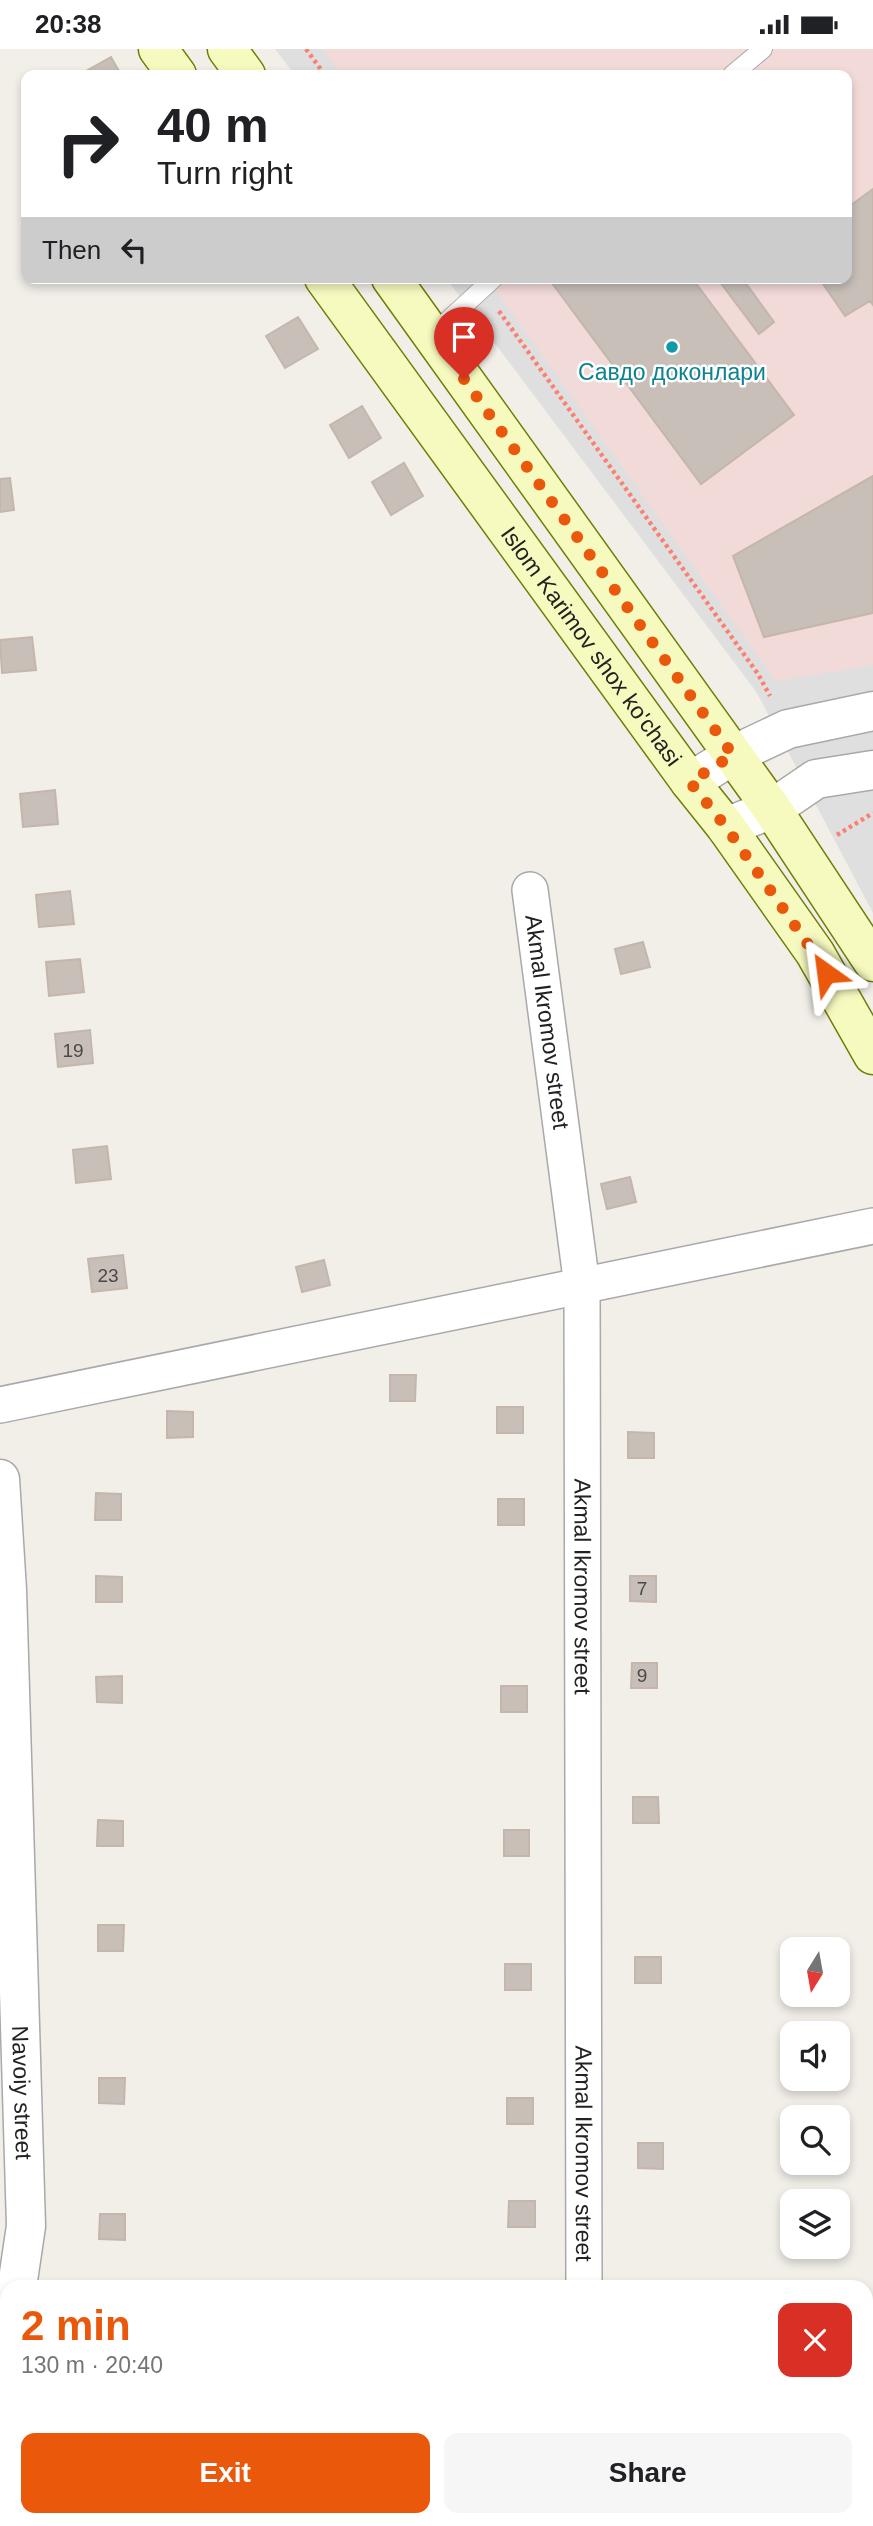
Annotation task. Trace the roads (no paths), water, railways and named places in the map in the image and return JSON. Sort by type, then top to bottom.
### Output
[{"type":"main road","points":[[158,49],[173,70]]},
{"type":"main road","points":[[227,49],[242,70]]},
{"type":"main road","name":"Islom Karimov shox ko'chasi","points":[[328,284],[690,782],[726,827],[814,953],[873,1055]]},
{"type":"main road","points":[[395,284],[733,755],[787,799],[873,962]]},
{"type":"street","points":[[690,782],[733,755],[781,732],[873,711]]},
{"type":"street","points":[[781,732],[772,757],[787,799]]},
{"type":"street","points":[[726,827],[787,799],[816,779],[873,770]]},
{"type":"street","name":"Akmal Ikromov street","points":[[530,890],[582,1286],[584,2280]]},
{"type":"street","points":[[0,1405],[873,1226]]},
{"type":"street","name":"Navoiy street","points":[[0,1479],[8,1604],[26,2226],[18,2280]]},
{"type":"lane","points":[[738,70],[763,49]]},
{"type":"lane","points":[[432,335],[487,284]]},
{"type":"place","name":"Cавдо доконлари","points":[[672,347]]}]
